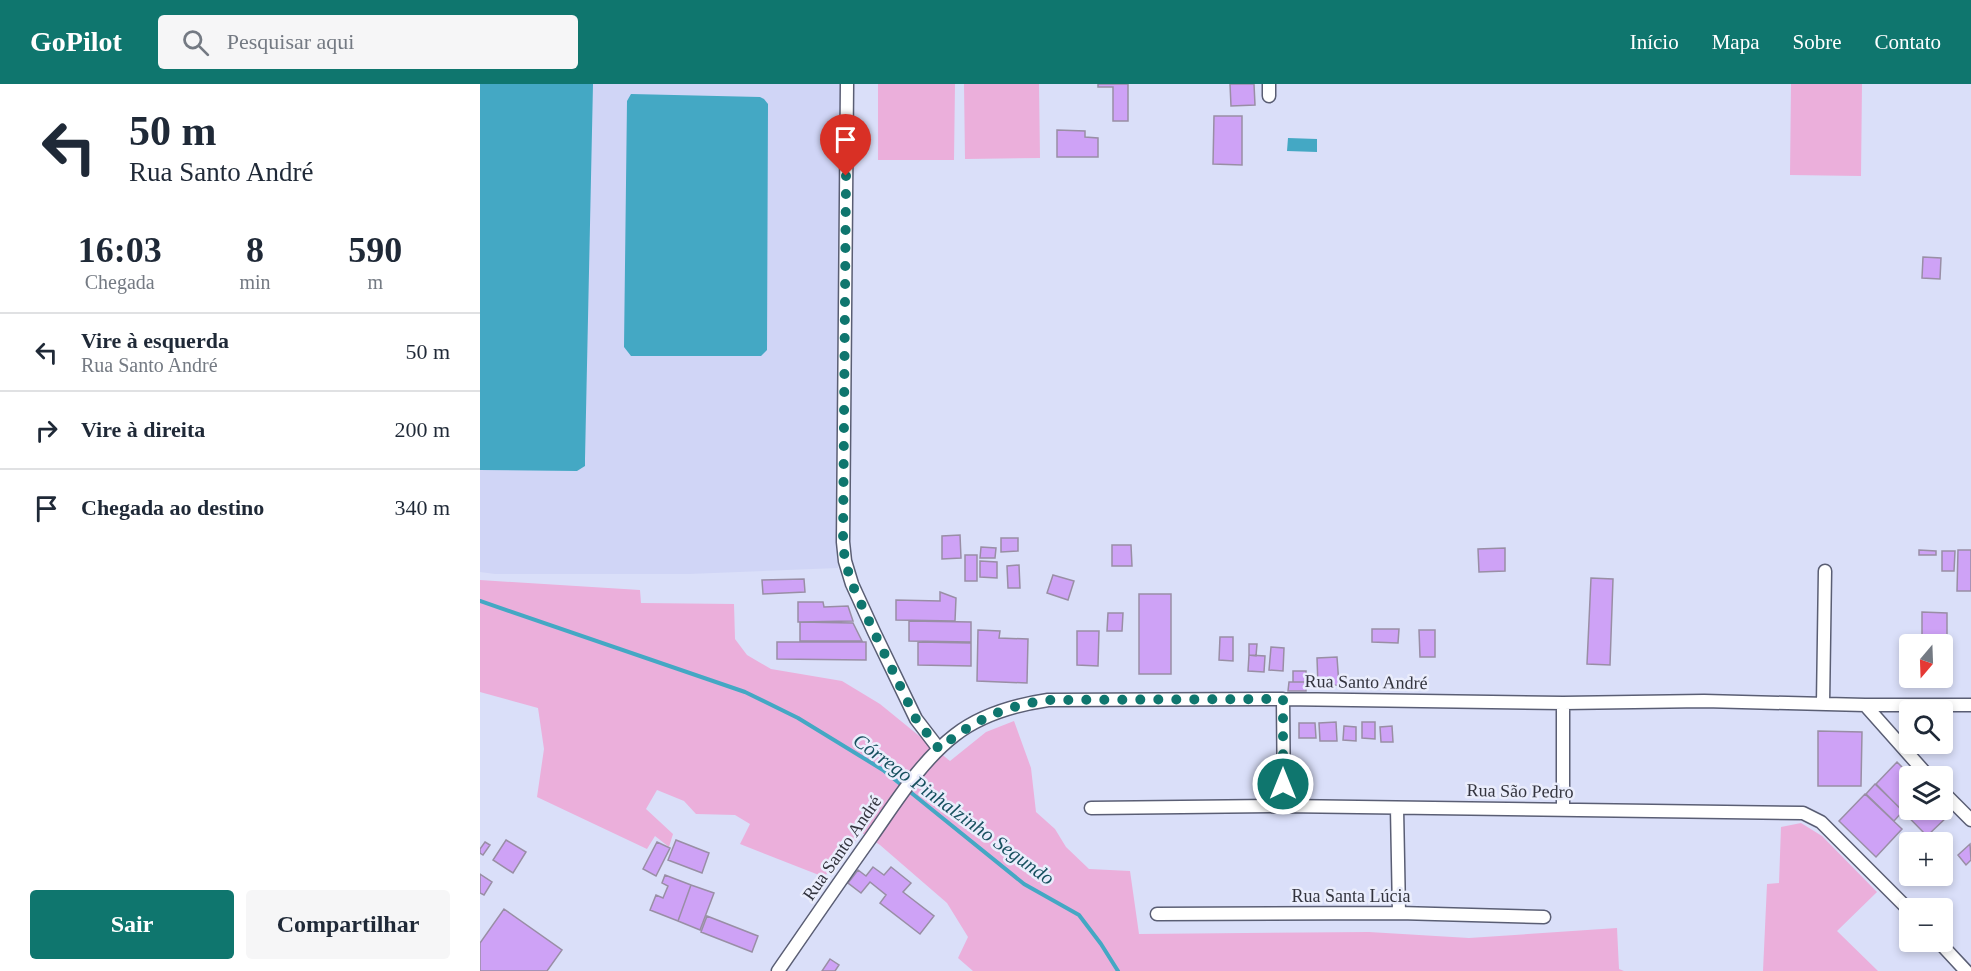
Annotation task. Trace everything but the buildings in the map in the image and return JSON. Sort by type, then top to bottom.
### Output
[{"type":"street","points":[[847,84],[843,542],[845,561],[903,694],[916,719],[939,749]]},
{"type":"street","points":[[1823,704],[1825,571]]},
{"type":"street","points":[[1283,699],[1284,806]]},
{"type":"street","name":"Rua Santo André","points":[[778,971],[895,803],[939,749],[966,728],[1019,704],[1048,700],[1283,699],[1971,705]]},
{"type":"street","points":[[1563,703],[1563,810]]},
{"type":"street","points":[[1865,705],[1919,766]]},
{"type":"street","points":[[1953,802],[1971,820]]},
{"type":"street","name":"Rua São Pedro","points":[[1090,808],[1284,806],[1803,813],[1821,822],[1899,899]]},
{"type":"street","points":[[1397,808],[1400,913]]},
{"type":"street","name":"Rua Santa Lúcia","points":[[1157,914],[1400,913],[1544,917]]},
{"type":"street","points":[[1948,952],[1966,971]]},
{"type":"shaded area","points":[[480,84],[841,84],[838,568],[689,574],[495,574],[480,572]]},
{"type":"shaded area","points":[[878,84],[955,84],[954,160],[878,160]]},
{"type":"shaded area","points":[[964,84],[1039,84],[1040,158],[965,159]]},
{"type":"shaded area","points":[[1791,84],[1862,84],[1861,176],[1790,175]]},
{"type":"shaded area","points":[[480,580],[640,590],[641,603],[734,604],[735,639],[747,655],[771,669],[842,681],[880,704],[950,761],[986,732],[1014,721],[1031,768],[1036,812],[1055,829],[1066,847],[1089,869],[1130,871],[1139,934],[1369,932],[1469,938],[1617,928],[1619,969],[1624,971],[973,971],[958,958],[968,937],[947,903],[880,845],[862,833],[824,877],[740,844],[750,824],[735,815],[696,814],[684,801],[657,790],[646,809],[673,834],[669,847],[655,836],[647,849],[537,797],[544,749],[538,708],[480,692]]},
{"type":"shaded area","points":[[1801,823],[1822,836],[1877,892],[1837,931],[1878,971],[1763,971],[1767,884],[1779,883],[1781,827]]},
{"type":"water","points":[[480,84],[593,84],[585,466],[577,471],[480,470]]},
{"type":"water","points":[[631,94],[760,97],[768,104],[767,350],[761,356],[631,356],[624,347],[627,101]]},
{"type":"water","points":[[1288,138],[1317,139],[1317,152],[1287,151]]},
{"type":"waterway","name":"Córrego Pinhalzinho Segundo","points":[[480,601],[745,692],[798,718],[883,770],[1024,884],[1079,915],[1118,971]]},
{"type":"route","points":[[846,176],[843,542],[845,561],[852,584],[916,719],[939,749],[956,734],[978,721],[1019,704],[1048,700],[1283,699],[1283,784]]}]
